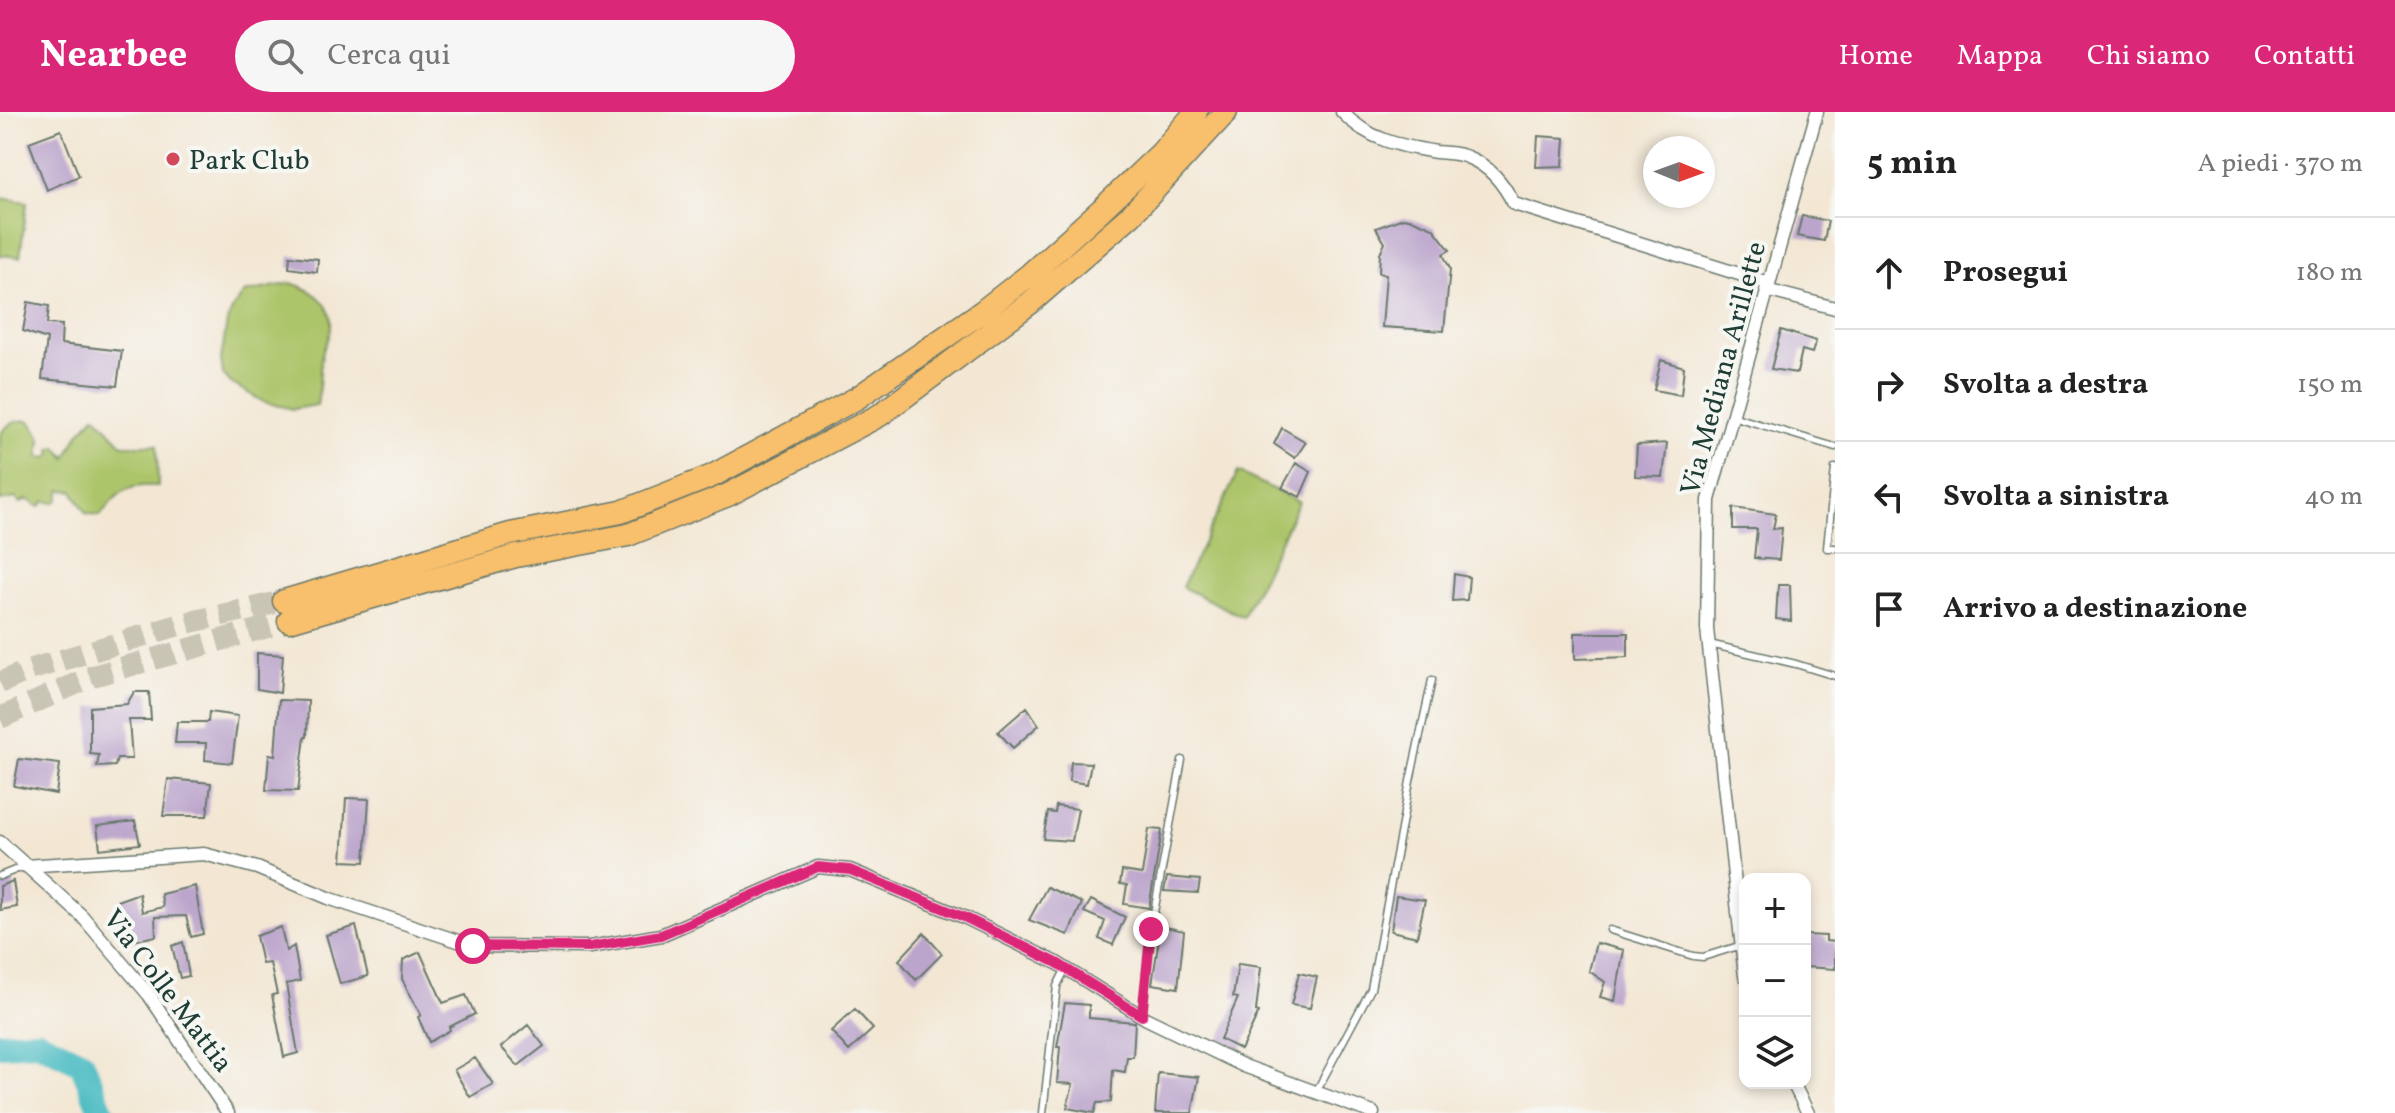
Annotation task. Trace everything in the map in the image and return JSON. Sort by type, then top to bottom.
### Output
[{"type":"highway","points":[[1196,112],[1161,153],[1029,275],[983,311],[857,398],[712,476],[621,512],[510,534],[287,611],[516,556],[628,535],[728,495],[880,415],[1041,294],[1131,215],[1226,112]]},
{"type":"street","points":[[1342,112],[1354,125],[1391,144],[1466,156],[1489,169],[1504,185],[1514,204],[1835,308]]},
{"type":"street","name":"Via Mediana Arillette","points":[[1739,918],[1709,644],[1709,500],[1817,112]]},
{"type":"street","name":"Via Colle Mattia","points":[[0,842],[82,916],[149,995],[228,1113]]},
{"type":"street","points":[[27,867],[204,854],[257,868],[331,899],[473,946],[590,947],[661,935],[818,867],[850,870],[966,918],[1066,968],[1142,1016],[1244,1066],[1373,1113]]},
{"type":"street","points":[[1796,1089],[1808,1113]]},
{"type":"lane","points":[[1732,416],[1835,447]]},
{"type":"lane","points":[[1835,468],[1827,548],[1835,548]]},
{"type":"lane","points":[[1709,644],[1835,676]]},
{"type":"lane","points":[[1316,1093],[1371,989],[1432,680]]},
{"type":"lane","points":[[1142,1016],[1151,929],[1182,760]]},
{"type":"lane","points":[[0,876],[27,867]]},
{"type":"lane","points":[[1610,930],[1693,956],[1703,957],[1739,946]]},
{"type":"lane","points":[[1043,1113],[1057,986],[1066,968]]},
{"type":"green space","points":[[0,198],[27,202],[20,257],[0,255]]},
{"type":"green space","points":[[291,283],[317,296],[331,317],[329,337],[322,354],[317,405],[293,409],[264,402],[231,383],[223,374],[221,359],[227,322],[244,293]]},
{"type":"green space","points":[[95,415],[123,445],[157,445],[158,486],[138,486],[124,491],[100,516],[86,513],[73,491],[61,490],[58,500],[53,503],[45,501],[39,507],[27,499],[21,503],[15,498],[0,501],[0,434],[6,427],[16,422],[30,421],[41,438],[39,457],[48,458],[52,454],[51,449],[57,447],[66,458],[78,435]]},
{"type":"green space","points":[[1238,472],[1299,502],[1243,617],[1182,587]]},
{"type":"building","points":[[61,130],[79,176],[47,190],[29,142]]},
{"type":"building","points":[[1538,136],[1565,138],[1563,166],[1536,167]]},
{"type":"building","points":[[1802,216],[1828,221],[1824,241],[1797,236]]},
{"type":"building","points":[[1403,218],[1433,228],[1450,250],[1443,254],[1450,269],[1444,331],[1382,327],[1386,275],[1379,273],[1380,253],[1385,243],[1376,228]]},
{"type":"building","points":[[290,256],[318,259],[317,272],[289,268]]},
{"type":"building","points":[[28,302],[49,306],[47,324],[62,325],[61,344],[122,351],[117,386],[42,379],[47,339],[23,331]]},
{"type":"building","points":[[1781,330],[1816,341],[1812,353],[1802,350],[1797,373],[1771,369]]},
{"type":"building","points":[[1661,360],[1684,367],[1681,395],[1654,390]]},
{"type":"building","points":[[1282,428],[1306,442],[1295,458],[1274,444]]},
{"type":"building","points":[[1667,443],[1663,477],[1635,476],[1637,445]]},
{"type":"building","points":[[1296,463],[1311,472],[1300,497],[1282,488]]},
{"type":"building","points":[[1733,508],[1776,514],[1773,529],[1782,528],[1779,560],[1754,558],[1757,529],[1733,529]]},
{"type":"building","points":[[1454,574],[1469,577],[1467,600],[1452,601]]},
{"type":"building","points":[[1778,585],[1790,585],[1791,621],[1776,619]]},
{"type":"building","points":[[1575,633],[1628,633],[1628,657],[1575,659]]},
{"type":"building","points":[[257,653],[283,655],[280,693],[257,689]]},
{"type":"building","points":[[134,692],[149,692],[151,720],[129,720],[132,759],[117,759],[115,766],[97,767],[99,755],[90,754],[90,707],[127,704]]},
{"type":"building","points":[[279,700],[308,701],[307,737],[298,791],[266,790],[269,754],[275,755]]},
{"type":"building","points":[[1027,707],[1039,725],[1013,748],[998,732]]},
{"type":"building","points":[[209,712],[238,716],[232,763],[205,760],[206,743],[175,743],[177,722],[208,722]]},
{"type":"building","points":[[19,759],[60,764],[56,794],[14,786]]},
{"type":"building","points":[[1071,762],[1091,763],[1087,784],[1069,781]]},
{"type":"building","points":[[168,779],[211,783],[207,816],[163,816]]},
{"type":"building","points":[[346,798],[369,799],[365,862],[342,861]]},
{"type":"building","points":[[1056,806],[1078,809],[1072,841],[1043,839],[1048,812],[1055,813]]},
{"type":"building","points":[[135,821],[140,844],[100,849],[97,826]]},
{"type":"building","points":[[1149,829],[1162,830],[1149,908],[1124,904],[1127,885],[1120,884],[1122,871],[1142,874]]},
{"type":"building","points":[[1167,877],[1200,880],[1198,893],[1164,891]]},
{"type":"building","points":[[13,881],[17,907],[0,910],[0,886]]},
{"type":"building","points":[[195,886],[203,934],[191,937],[186,916],[155,917],[156,936],[128,942],[117,901],[139,893],[142,912],[163,907],[161,894]]},
{"type":"building","points":[[1047,887],[1082,903],[1068,935],[1029,920]]},
{"type":"building","points":[[1396,896],[1425,900],[1417,937],[1391,931]]},
{"type":"building","points":[[1091,900],[1125,917],[1113,945],[1099,939],[1105,921],[1084,912]]},
{"type":"building","points":[[356,926],[368,976],[340,984],[326,935]]},
{"type":"building","points":[[1161,926],[1184,931],[1178,988],[1152,984]]},
{"type":"building","points":[[281,927],[286,951],[294,946],[300,981],[286,984],[298,1053],[284,1057],[272,995],[277,994],[270,963],[262,964],[256,936]]},
{"type":"building","points":[[924,933],[942,954],[916,980],[899,960]]},
{"type":"building","points":[[1811,935],[1826,936],[1826,941],[1835,942],[1835,969],[1811,967]]},
{"type":"building","points":[[183,942],[189,976],[180,978],[172,946]]},
{"type":"building","points":[[1596,943],[1624,950],[1615,1001],[1600,997],[1605,982],[1589,971]]},
{"type":"building","points":[[420,952],[443,1003],[466,995],[475,1014],[449,1027],[450,1030],[429,1042],[418,1017],[421,1015],[402,979],[403,960]]},
{"type":"building","points":[[1238,964],[1261,967],[1256,1011],[1259,1012],[1241,1050],[1220,1039],[1238,998],[1233,997]]},
{"type":"building","points":[[1299,973],[1317,977],[1310,1008],[1291,1005]]},
{"type":"building","points":[[1065,1003],[1089,1005],[1089,1018],[1135,1022],[1133,1057],[1127,1057],[1125,1072],[1113,1070],[1111,1102],[1097,1103],[1094,1113],[1067,1108],[1073,1084],[1057,1083],[1060,1047],[1057,1047]]},
{"type":"building","points":[[855,1009],[873,1029],[849,1051],[831,1031]]},
{"type":"building","points":[[528,1025],[544,1046],[518,1066],[501,1047]]},
{"type":"building","points":[[475,1058],[493,1084],[470,1097],[454,1070]]},
{"type":"building","points":[[1158,1073],[1199,1077],[1192,1113],[1155,1113]]},
{"type":"waterway","points":[[0,1044],[38,1042],[82,1063],[102,1113]]},
{"type":"tunnel","points":[[0,683],[29,670],[182,624],[284,601]]},
{"type":"tunnel","points":[[0,718],[93,676],[289,621]]},
{"type":"place","name":"Park Club","points":[[173,159]]},
{"type":"route","points":[[473,946],[590,947],[661,935],[818,867],[850,870],[966,918],[1057,963],[1142,1016],[1151,929]]}]
